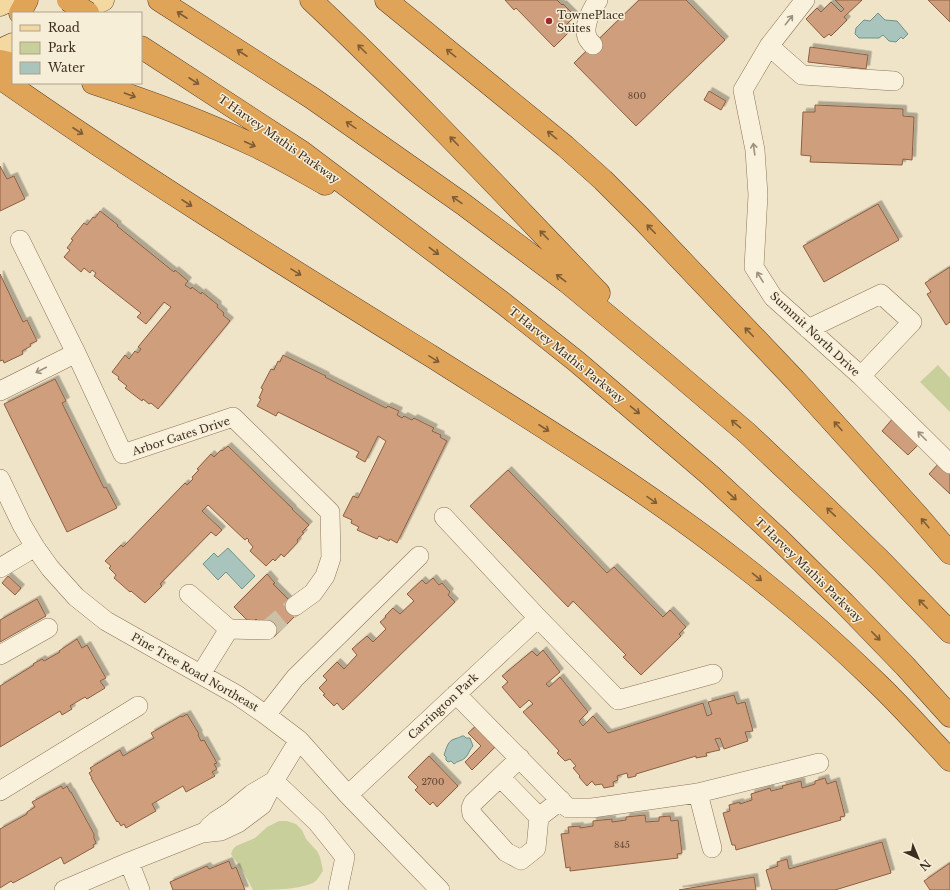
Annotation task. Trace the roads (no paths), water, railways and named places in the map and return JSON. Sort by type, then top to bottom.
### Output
[{"type":"highway","points":[[21,12],[27,0]]},
{"type":"highway","points":[[68,0],[86,12]]},
{"type":"highway","points":[[159,0],[312,98],[463,204],[567,282],[667,364],[747,433],[881,561],[950,632]]},
{"type":"highway","points":[[311,0],[358,44],[427,113],[667,364]]},
{"type":"highway","points":[[386,0],[565,146],[603,180],[796,380],[950,553]]},
{"type":"highway","name":"T Harvey Mathis Parkway","points":[[142,48],[302,152],[576,360],[711,476],[778,538],[905,666],[950,716]]},
{"type":"highway","points":[[0,62],[12,64]]},
{"type":"highway","points":[[0,78],[45,110],[238,236],[542,426],[684,522],[739,563],[834,642],[878,684],[950,760]]},
{"type":"highway","points":[[33,84],[45,110]]},
{"type":"highway","points":[[96,84],[186,116],[256,146],[298,168],[403,228]]},
{"type":"main road","points":[[0,5],[10,0]]},
{"type":"main road","points":[[78,12],[103,0]]},
{"type":"main road","points":[[0,50],[12,44]]},
{"type":"street","points":[[593,45],[587,36],[588,17],[598,0]]},
{"type":"street","name":"Summit North Drive","points":[[805,0],[769,46],[744,90],[755,150],[758,195],[754,267],[772,297],[861,376],[950,464]]},
{"type":"street","points":[[769,46],[802,75],[894,81]]},
{"type":"street","name":"Arbor Gates Drive","points":[[20,240],[76,353],[123,454],[233,418],[330,512],[331,558],[325,576],[313,593],[295,606]]},
{"type":"street","points":[[808,329],[881,294],[912,322],[861,376]]},
{"type":"street","points":[[0,392],[76,353]]},
{"type":"street","name":"Pine Tree Road Northeast","points":[[0,479],[22,525],[35,547],[50,568],[76,597],[106,621],[237,695],[299,740],[348,796],[440,890]]},
{"type":"street","points":[[444,517],[538,618],[618,700],[713,674]]},
{"type":"street","points":[[0,568],[35,547]]},
{"type":"street","points":[[266,715],[295,678],[419,556]]},
{"type":"street","points":[[189,594],[229,629],[267,630]]},
{"type":"street","name":"Carrington Park","points":[[348,796],[538,618]]},
{"type":"street","points":[[0,655],[48,628]]},
{"type":"street","points":[[201,674],[229,629]]},
{"type":"street","points":[[456,694],[568,808],[592,808],[698,793],[819,763]]},
{"type":"street","points":[[0,791],[138,706]]},
{"type":"street","points":[[64,890],[129,862],[202,834],[221,831],[235,817],[262,805],[274,781],[299,740]]},
{"type":"street","points":[[520,758],[473,803],[471,808],[472,814],[506,852],[521,860],[536,848],[539,817],[561,800]]},
{"type":"street","points":[[500,777],[539,817]]},
{"type":"street","points":[[274,781],[317,822],[345,857],[338,890]]},
{"type":"street","points":[[698,793],[712,848]]},
{"type":"street","points":[[129,862],[140,890]]},
{"type":"water","points":[[878,13],[885,20],[897,21],[908,34],[903,39],[901,37],[896,42],[889,41],[883,35],[879,38],[859,38],[855,34],[856,28],[864,20],[870,21]]},
{"type":"water","points":[[228,548],[255,576],[242,589],[226,572],[218,580],[203,564],[214,553],[218,557]]},
{"type":"water","points":[[462,736],[470,738],[473,746],[464,759],[454,764],[451,761],[448,762],[444,755],[450,741]]},
{"type":"tunnel","points":[[267,630],[295,606]]},
{"type":"place","name":"TownePlace Suites","points":[[549,21]]}]
